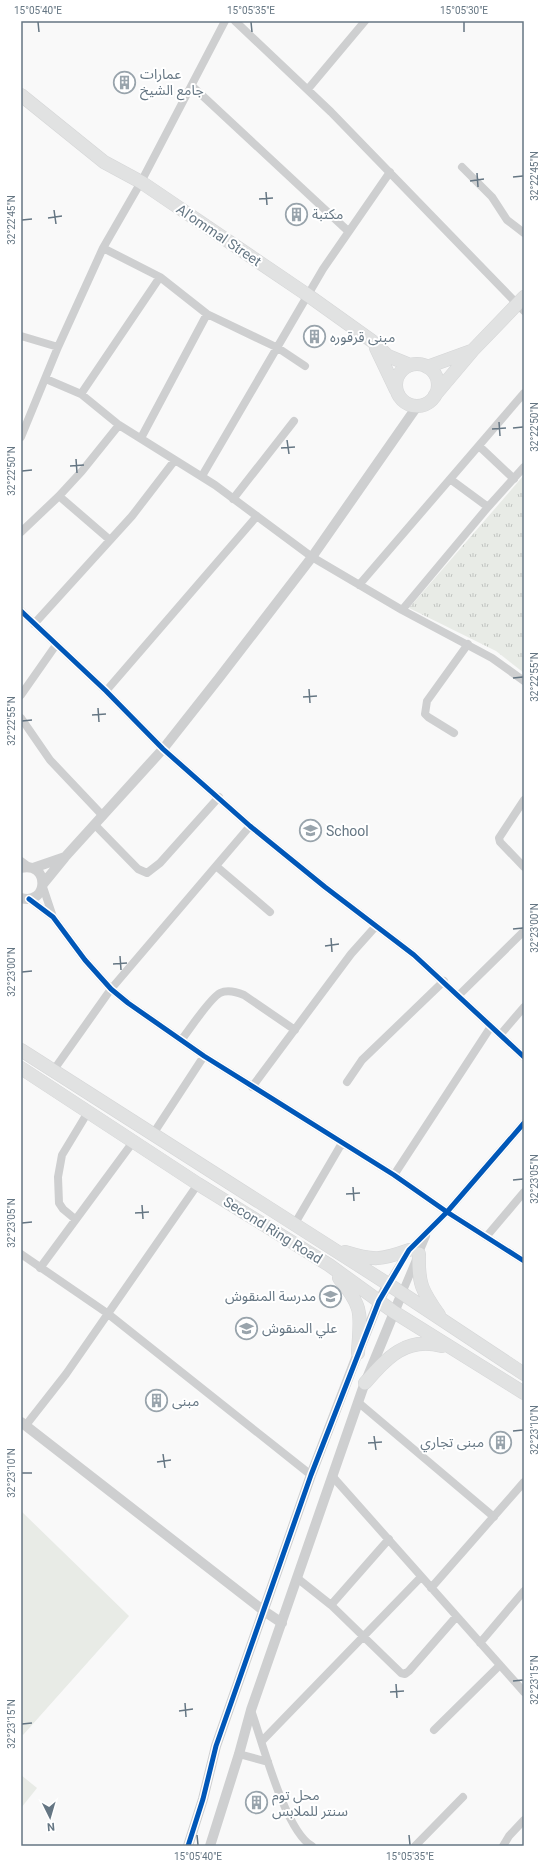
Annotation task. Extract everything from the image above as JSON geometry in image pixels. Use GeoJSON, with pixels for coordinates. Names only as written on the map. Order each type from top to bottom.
{"type":"FeatureCollection","features":[{"type":"Feature","properties":{"kind":"main road","name":"Al'ommal Street"},"geometry":{"type":"LineString","coordinates":[[21,95],[104,162],[141,182],[309,296],[372,341],[398,393]]}},
{"type":"Feature","properties":{"kind":"main road"},"geometry":{"type":"LineString","coordinates":[[435,395],[438,382],[436,376],[427,367],[416,364],[410,365],[399,373],[396,386],[398,393],[406,402],[418,406],[425,404],[435,395],[473,350],[522,304]]}},
{"type":"Feature","properties":{"kind":"main road"},"geometry":{"type":"LineString","coordinates":[[372,341],[388,356],[410,365]]}},
{"type":"Feature","properties":{"kind":"main road"},"geometry":{"type":"LineString","coordinates":[[427,367],[473,350]]}},
{"type":"Feature","properties":{"kind":"main road","name":"Second Ring Road"},"geometry":{"type":"LineString","coordinates":[[21,1050],[402,1293],[524,1374]]}},
{"type":"Feature","properties":{"kind":"main road","name":"Second Ring Road"},"geometry":{"type":"LineString","coordinates":[[21,1068],[198,1184],[330,1266],[394,1312],[524,1393]]}},
{"type":"Feature","properties":{"kind":"main road"},"geometry":{"type":"LineString","coordinates":[[328,1247],[368,1259],[414,1252],[420,1285],[427,1298],[444,1321]]}},
{"type":"Feature","properties":{"kind":"main road"},"geometry":{"type":"LineString","coordinates":[[330,1266],[356,1301],[360,1314],[358,1353]]}},
{"type":"Feature","properties":{"kind":"main road"},"geometry":{"type":"LineString","coordinates":[[365,1383],[387,1358],[399,1350],[414,1344],[430,1342],[453,1349]]}},
{"type":"Feature","properties":{"kind":"street"},"geometry":{"type":"LineString","coordinates":[[21,437],[58,347],[103,248],[141,182],[225,21]]}},
{"type":"Feature","properties":{"kind":"street"},"geometry":{"type":"LineString","coordinates":[[235,21],[308,89],[522,304]]}},
{"type":"Feature","properties":{"kind":"street"},"geometry":{"type":"LineString","coordinates":[[308,89],[365,21]]}},
{"type":"Feature","properties":{"kind":"street"},"geometry":{"type":"LineString","coordinates":[[192,86],[348,231]]}},
{"type":"Feature","properties":{"kind":"street"},"geometry":{"type":"LineString","coordinates":[[462,167],[492,197],[507,220],[524,232]]}},
{"type":"Feature","properties":{"kind":"street"},"geometry":{"type":"LineString","coordinates":[[202,476],[348,231],[390,172]]}},
{"type":"Feature","properties":{"kind":"street"},"geometry":{"type":"LineString","coordinates":[[103,248],[160,277],[207,314],[278,348],[305,366]]}},
{"type":"Feature","properties":{"kind":"street"},"geometry":{"type":"LineString","coordinates":[[81,394],[160,277]]}},
{"type":"Feature","properties":{"kind":"street"},"geometry":{"type":"LineString","coordinates":[[140,438],[207,314]]}},
{"type":"Feature","properties":{"kind":"street"},"geometry":{"type":"LineString","coordinates":[[21,336],[58,347]]}},
{"type":"Feature","properties":{"kind":"street"},"geometry":{"type":"LineString","coordinates":[[46,379],[81,394],[119,425],[202,476],[312,557],[402,610],[492,658],[524,681]]}},
{"type":"Feature","properties":{"kind":"street"},"geometry":{"type":"LineString","coordinates":[[359,584],[522,398]]}},
{"type":"Feature","properties":{"kind":"street"},"geometry":{"type":"LineString","coordinates":[[24,899],[35,897],[66,857],[163,749],[312,557],[418,406]]}},
{"type":"Feature","properties":{"kind":"street"},"geometry":{"type":"LineString","coordinates":[[233,499],[294,421]]}},
{"type":"Feature","properties":{"kind":"street"},"geometry":{"type":"LineString","coordinates":[[21,532],[59,496],[82,471],[119,425]]}},
{"type":"Feature","properties":{"kind":"street"},"geometry":{"type":"LineString","coordinates":[[479,446],[514,479]]}},
{"type":"Feature","properties":{"kind":"street"},"geometry":{"type":"LineString","coordinates":[[34,624],[132,516],[175,460]]}},
{"type":"Feature","properties":{"kind":"street"},"geometry":{"type":"LineString","coordinates":[[402,610],[488,507],[524,468]]}},
{"type":"Feature","properties":{"kind":"street"},"geometry":{"type":"LineString","coordinates":[[450,479],[488,507]]}},
{"type":"Feature","properties":{"kind":"street"},"geometry":{"type":"LineString","coordinates":[[59,496],[110,540]]}},
{"type":"Feature","properties":{"kind":"street"},"geometry":{"type":"LineString","coordinates":[[106,691],[257,516]]}},
{"type":"Feature","properties":{"kind":"street"},"geometry":{"type":"LineString","coordinates":[[21,612],[106,691],[163,749],[250,826],[325,887],[414,955],[444,981],[490,1028],[524,1057]]}},
{"type":"Feature","properties":{"kind":"street"},"geometry":{"type":"LineString","coordinates":[[454,733],[428,717],[424,710],[427,701],[468,644]]}},
{"type":"Feature","properties":{"kind":"street"},"geometry":{"type":"LineString","coordinates":[[21,695],[56,645]]}},
{"type":"Feature","properties":{"kind":"street"},"geometry":{"type":"LineString","coordinates":[[21,718],[50,760],[103,816]]}},
{"type":"Feature","properties":{"kind":"street"},"geometry":{"type":"LineString","coordinates":[[95,825],[138,869],[147,873],[160,863],[219,797]]}},
{"type":"Feature","properties":{"kind":"street"},"geometry":{"type":"LineString","coordinates":[[524,800],[499,838],[500,842],[524,867]]}},
{"type":"Feature","properties":{"kind":"street"},"geometry":{"type":"LineString","coordinates":[[53,1071],[111,989],[250,826]]}},
{"type":"Feature","properties":{"kind":"street"},"geometry":{"type":"LineString","coordinates":[[28,868],[66,857]]}},
{"type":"Feature","properties":{"kind":"street"},"geometry":{"type":"LineString","coordinates":[[21,861],[28,868],[39,872],[53,917],[85,960],[111,989],[149,1018],[182,1039],[204,1056],[394,1174],[447,1212],[524,1261]]}},
{"type":"Feature","properties":{"kind":"street"},"geometry":{"type":"LineString","coordinates":[[216,866],[270,912]]}},
{"type":"Feature","properties":{"kind":"street"},"geometry":{"type":"LineString","coordinates":[[24,899],[53,917]]}},
{"type":"Feature","properties":{"kind":"street"},"geometry":{"type":"LineString","coordinates":[[252,1087],[351,954],[376,926]]}},
{"type":"Feature","properties":{"kind":"street"},"geometry":{"type":"LineString","coordinates":[[458,995],[524,931]]}},
{"type":"Feature","properties":{"kind":"street"},"geometry":{"type":"LineString","coordinates":[[347,1082],[362,1060],[444,981]]}},
{"type":"Feature","properties":{"kind":"street"},"geometry":{"type":"LineString","coordinates":[[182,1039],[212,1000],[219,993],[228,991],[244,995],[295,1030]]}},
{"type":"Feature","properties":{"kind":"street"},"geometry":{"type":"LineString","coordinates":[[500,1035],[524,1007]]}},
{"type":"Feature","properties":{"kind":"street"},"geometry":{"type":"LineString","coordinates":[[394,1174],[490,1028]]}},
{"type":"Feature","properties":{"kind":"street"},"geometry":{"type":"LineString","coordinates":[[152,1134],[204,1056]]}},
{"type":"Feature","properties":{"kind":"street"},"geometry":{"type":"LineString","coordinates":[[75,1220],[63,1209],[60,1203],[58,1177],[62,1155],[88,1112]]}},
{"type":"Feature","properties":{"kind":"street"},"geometry":{"type":"LineString","coordinates":[[188,1846],[203,1799],[216,1746],[311,1475],[379,1301],[388,1284],[428,1234],[524,1122]]}},
{"type":"Feature","properties":{"kind":"street"},"geometry":{"type":"LineString","coordinates":[[40,1268],[133,1142]]}},
{"type":"Feature","properties":{"kind":"street"},"geometry":{"type":"LineString","coordinates":[[294,1225],[342,1143]]}},
{"type":"Feature","properties":{"kind":"street"},"geometry":{"type":"LineString","coordinates":[[198,1184],[66,1374],[24,1424],[86,1474],[264,1611],[282,1623]]}},
{"type":"Feature","properties":{"kind":"street"},"geometry":{"type":"LineString","coordinates":[[486,1237],[524,1192]]}},
{"type":"Feature","properties":{"kind":"street"},"geometry":{"type":"LineString","coordinates":[[210,1846],[239,1754],[251,1710],[365,1383],[402,1293],[414,1252]]}},
{"type":"Feature","properties":{"kind":"street"},"geometry":{"type":"LineString","coordinates":[[21,1254],[107,1314],[311,1475]]}},
{"type":"Feature","properties":{"kind":"street"},"geometry":{"type":"LineString","coordinates":[[359,1403],[494,1517]]}},
{"type":"Feature","properties":{"kind":"street"},"geometry":{"type":"LineString","coordinates":[[332,1477],[389,1539],[430,1588],[524,1692]]}},
{"type":"Feature","properties":{"kind":"street"},"geometry":{"type":"LineString","coordinates":[[430,1588],[524,1482]]}},
{"type":"Feature","properties":{"kind":"street"},"geometry":{"type":"LineString","coordinates":[[331,1606],[389,1539]]}},
{"type":"Feature","properties":{"kind":"street"},"geometry":{"type":"LineString","coordinates":[[262,1741],[363,1635],[421,1577]]}},
{"type":"Feature","properties":{"kind":"street"},"geometry":{"type":"LineString","coordinates":[[297,1578],[363,1635],[399,1672],[405,1674],[456,1617]]}},
{"type":"Feature","properties":{"kind":"street"},"geometry":{"type":"LineString","coordinates":[[480,1643],[524,1591]]}},
{"type":"Feature","properties":{"kind":"street"},"geometry":{"type":"LineString","coordinates":[[434,1730],[500,1665]]}},
{"type":"Feature","properties":{"kind":"street"},"geometry":{"type":"LineString","coordinates":[[251,1710],[268,1762],[284,1803],[298,1831],[308,1844],[312,1846]]}},
{"type":"Feature","properties":{"kind":"street"},"geometry":{"type":"LineString","coordinates":[[239,1754],[268,1762]]}},
{"type":"Feature","properties":{"kind":"street"},"geometry":{"type":"LineString","coordinates":[[415,1846],[463,1797]]}},
{"type":"Feature","properties":{"kind":"street"},"geometry":{"type":"LineString","coordinates":[[503,1846],[508,1836],[524,1820]]}},
{"type":"Feature","properties":{"kind":"green space"},"geometry":{"type":"Polygon","coordinates":[[[524,475],[524,673],[496,651],[409,608],[524,475]]]}},
{"type":"Feature","properties":{"kind":"green space"},"geometry":{"type":"Polygon","coordinates":[[[21,1511],[129,1616],[23,1735],[21,1733],[21,1511]]]}},
{"type":"Feature","properties":{"kind":"green space"},"geometry":{"type":"Polygon","coordinates":[[[21,1775],[37,1788],[21,1808],[21,1775]]]}},
{"type":"Feature","properties":{"kind":"cycle path"},"geometry":{"type":"LineString","coordinates":[[21,611],[106,691],[163,749],[250,826],[325,887],[414,955],[524,1057]]}},
{"type":"Feature","properties":{"kind":"cycle path"},"geometry":{"type":"LineString","coordinates":[[29,899],[53,917],[85,960],[111,989],[128,1003],[204,1056],[394,1175],[447,1212],[524,1261]]}},
{"type":"Feature","properties":{"kind":"cycle path"},"geometry":{"type":"LineString","coordinates":[[188,1846],[203,1799],[216,1746],[311,1475],[379,1301],[409,1250],[447,1212],[524,1123]]}},
{"type":"Feature","properties":{"kind":"place","name":"عمارات جامع الشيخ"},"geometry":{"type":"Point","coordinates":[124,82]}},
{"type":"Feature","properties":{"kind":"place","name":"مكتبة"},"geometry":{"type":"Point","coordinates":[296,214]}},
{"type":"Feature","properties":{"kind":"place","name":"مبنى قرقوره"},"geometry":{"type":"Point","coordinates":[314,337]}},
{"type":"Feature","properties":{"kind":"place","name":"School"},"geometry":{"type":"Point","coordinates":[310,831]}},
{"type":"Feature","properties":{"kind":"place","name":"مدرسة المنقوش"},"geometry":{"type":"Point","coordinates":[331,1296]}},
{"type":"Feature","properties":{"kind":"place","name":"علي المنقوش"},"geometry":{"type":"Point","coordinates":[247,1328]}},
{"type":"Feature","properties":{"kind":"place","name":"مبنى"},"geometry":{"type":"Point","coordinates":[156,1401]}},
{"type":"Feature","properties":{"kind":"place","name":"مبنى تجاري"},"geometry":{"type":"Point","coordinates":[500,1442]}},
{"type":"Feature","properties":{"kind":"place","name":"محل توم سنتر للملابس"},"geometry":{"type":"Point","coordinates":[257,1803]}}]}
